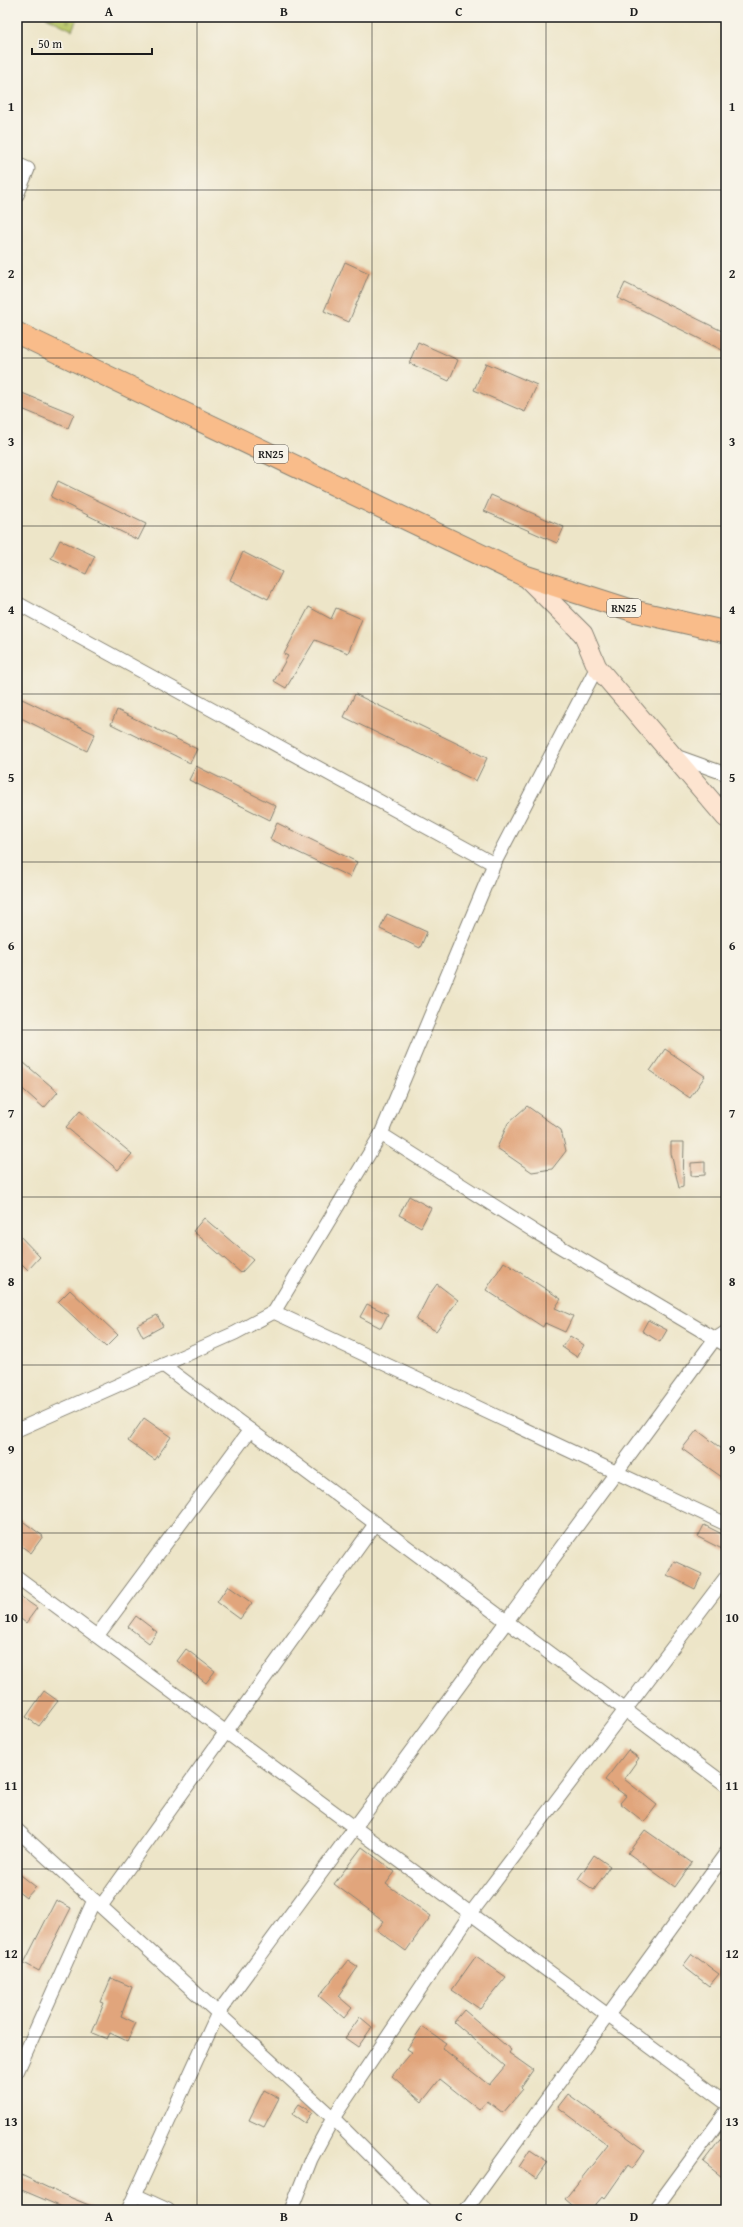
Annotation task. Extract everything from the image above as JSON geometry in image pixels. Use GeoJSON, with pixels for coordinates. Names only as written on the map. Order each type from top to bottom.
{"type":"FeatureCollection","features":[{"type":"Feature","properties":{"kind":"main road","name":"RN25"},"geometry":{"type":"LineString","coordinates":[[17,332],[525,576],[634,611],[726,632]]}},
{"type":"Feature","properties":{"kind":"main road"},"geometry":{"type":"LineString","coordinates":[[525,576],[583,634],[597,667],[673,754],[726,818]]}},
{"type":"Feature","properties":{"kind":"street"},"geometry":{"type":"LineString","coordinates":[[17,164],[28,169],[17,195]]}},
{"type":"Feature","properties":{"kind":"street"},"geometry":{"type":"LineString","coordinates":[[17,603],[494,864]]}},
{"type":"Feature","properties":{"kind":"street"},"geometry":{"type":"LineString","coordinates":[[17,1430],[235,1333],[274,1312],[382,1134],[494,864],[597,667]]}},
{"type":"Feature","properties":{"kind":"street"},"geometry":{"type":"LineString","coordinates":[[673,754],[726,774]]}},
{"type":"Feature","properties":{"kind":"street"},"geometry":{"type":"LineString","coordinates":[[382,1134],[537,1233],[714,1340],[726,1345]]}},
{"type":"Feature","properties":{"kind":"street"},"geometry":{"type":"LineString","coordinates":[[274,1312],[726,1524]]}},
{"type":"Feature","properties":{"kind":"street"},"geometry":{"type":"LineString","coordinates":[[128,2210],[218,2013],[714,1340],[726,1332]]}},
{"type":"Feature","properties":{"kind":"street"},"geometry":{"type":"LineString","coordinates":[[163,1365],[726,1785]]}},
{"type":"Feature","properties":{"kind":"street"},"geometry":{"type":"LineString","coordinates":[[97,1636],[250,1430]]}},
{"type":"Feature","properties":{"kind":"street"},"geometry":{"type":"LineString","coordinates":[[17,2072],[97,1903],[226,1732],[376,1524]]}},
{"type":"Feature","properties":{"kind":"street"},"geometry":{"type":"LineString","coordinates":[[17,1577],[726,2103]]}},
{"type":"Feature","properties":{"kind":"street"},"geometry":{"type":"LineString","coordinates":[[291,2210],[310,2159],[333,2118],[471,1913],[726,1577]]}},
{"type":"Feature","properties":{"kind":"street"},"geometry":{"type":"LineString","coordinates":[[17,1830],[333,2118],[425,2210]]}},
{"type":"Feature","properties":{"kind":"street"},"geometry":{"type":"LineString","coordinates":[[466,2210],[726,1854]]}},
{"type":"Feature","properties":{"kind":"street"},"geometry":{"type":"LineString","coordinates":[[654,2210],[726,2112]]}},
{"type":"Feature","properties":{"kind":"street"},"geometry":{"type":"LineString","coordinates":[[135,2195],[168,2210]]}},
{"type":"Feature","properties":{"kind":"green space"},"geometry":{"type":"Polygon","coordinates":[[[46,17],[78,17],[72,30],[46,17]]]}},
{"type":"Feature","properties":{"kind":"building"},"geometry":{"type":"Polygon","coordinates":[[[345,262],[369,273],[349,322],[324,311],[345,262]]]}},
{"type":"Feature","properties":{"kind":"building"},"geometry":{"type":"Polygon","coordinates":[[[625,283],[726,333],[726,352],[618,298],[625,283]]]}},
{"type":"Feature","properties":{"kind":"building"},"geometry":{"type":"Polygon","coordinates":[[[418,342],[458,360],[449,381],[409,363],[418,342]]]}},
{"type":"Feature","properties":{"kind":"building"},"geometry":{"type":"Polygon","coordinates":[[[486,363],[537,385],[525,412],[474,390],[486,363]]]}},
{"type":"Feature","properties":{"kind":"building"},"geometry":{"type":"Polygon","coordinates":[[[22,393],[74,414],[68,428],[17,407],[22,393]]]}},
{"type":"Feature","properties":{"kind":"building"},"geometry":{"type":"Polygon","coordinates":[[[58,481],[146,524],[138,540],[51,497],[58,481]]]}},
{"type":"Feature","properties":{"kind":"building"},"geometry":{"type":"Polygon","coordinates":[[[491,495],[564,527],[557,543],[484,511],[491,495]]]}},
{"type":"Feature","properties":{"kind":"building"},"geometry":{"type":"Polygon","coordinates":[[[60,540],[95,556],[86,574],[51,558],[60,540]]]}},
{"type":"Feature","properties":{"kind":"building"},"geometry":{"type":"Polygon","coordinates":[[[243,552],[282,572],[268,599],[230,580],[243,552]]]}},
{"type":"Feature","properties":{"kind":"building"},"geometry":{"type":"Polygon","coordinates":[[[309,607],[331,619],[336,608],[362,619],[348,653],[315,640],[286,688],[274,681],[288,656],[284,654],[309,607]]]}},
{"type":"Feature","properties":{"kind":"building"},"geometry":{"type":"Polygon","coordinates":[[[355,694],[487,758],[476,781],[344,717],[355,694]]]}},
{"type":"Feature","properties":{"kind":"building"},"geometry":{"type":"Polygon","coordinates":[[[22,699],[95,734],[87,751],[17,716],[17,708],[22,699]]]}},
{"type":"Feature","properties":{"kind":"building"},"geometry":{"type":"Polygon","coordinates":[[[117,710],[197,749],[190,763],[111,724],[117,710]]]}},
{"type":"Feature","properties":{"kind":"building"},"geometry":{"type":"Polygon","coordinates":[[[196,766],[276,806],[270,820],[189,780],[196,766]]]}},
{"type":"Feature","properties":{"kind":"building"},"geometry":{"type":"Polygon","coordinates":[[[277,823],[357,862],[350,877],[270,839],[277,823]]]}},
{"type":"Feature","properties":{"kind":"building"},"geometry":{"type":"Polygon","coordinates":[[[387,914],[427,932],[420,948],[380,929],[387,914]]]}},
{"type":"Feature","properties":{"kind":"building"},"geometry":{"type":"Polygon","coordinates":[[[665,1049],[705,1076],[690,1098],[650,1071],[665,1049]]]}},
{"type":"Feature","properties":{"kind":"building"},"geometry":{"type":"Polygon","coordinates":[[[17,1057],[58,1092],[44,1108],[17,1084],[17,1057]]]}},
{"type":"Feature","properties":{"kind":"building"},"geometry":{"type":"Polygon","coordinates":[[[527,1106],[561,1130],[566,1151],[552,1169],[532,1172],[497,1148],[508,1123],[527,1106]]]}},
{"type":"Feature","properties":{"kind":"building"},"geometry":{"type":"Polygon","coordinates":[[[80,1111],[132,1154],[118,1170],[66,1127],[80,1111]]]}},
{"type":"Feature","properties":{"kind":"building"},"geometry":{"type":"Polygon","coordinates":[[[671,1142],[684,1142],[683,1187],[679,1188],[671,1153],[671,1142]]]}},
{"type":"Feature","properties":{"kind":"building"},"geometry":{"type":"Polygon","coordinates":[[[705,1162],[705,1175],[691,1176],[691,1163],[705,1162]]]}},
{"type":"Feature","properties":{"kind":"building"},"geometry":{"type":"Polygon","coordinates":[[[409,1196],[431,1208],[421,1227],[399,1215],[409,1196]]]}},
{"type":"Feature","properties":{"kind":"building"},"geometry":{"type":"Polygon","coordinates":[[[204,1218],[253,1260],[241,1273],[193,1231],[204,1218]]]}},
{"type":"Feature","properties":{"kind":"building"},"geometry":{"type":"Polygon","coordinates":[[[17,1233],[40,1257],[28,1270],[17,1259],[17,1233]]]}},
{"type":"Feature","properties":{"kind":"building"},"geometry":{"type":"Polygon","coordinates":[[[504,1262],[561,1299],[555,1308],[573,1316],[565,1332],[545,1323],[543,1327],[486,1290],[504,1262]]]}},
{"type":"Feature","properties":{"kind":"building"},"geometry":{"type":"Polygon","coordinates":[[[437,1284],[458,1300],[436,1331],[416,1320],[429,1295],[437,1284]]]}},
{"type":"Feature","properties":{"kind":"building"},"geometry":{"type":"Polygon","coordinates":[[[70,1290],[118,1335],[106,1347],[58,1302],[70,1290]]]}},
{"type":"Feature","properties":{"kind":"building"},"geometry":{"type":"Polygon","coordinates":[[[367,1304],[388,1314],[381,1328],[360,1317],[367,1304]]]}},
{"type":"Feature","properties":{"kind":"building"},"geometry":{"type":"Polygon","coordinates":[[[157,1315],[163,1326],[143,1337],[137,1325],[157,1315]]]}},
{"type":"Feature","properties":{"kind":"building"},"geometry":{"type":"Polygon","coordinates":[[[648,1320],[667,1330],[660,1342],[642,1331],[648,1320]]]}},
{"type":"Feature","properties":{"kind":"building"},"geometry":{"type":"Polygon","coordinates":[[[570,1336],[584,1345],[577,1357],[562,1347],[570,1336]]]}},
{"type":"Feature","properties":{"kind":"building"},"geometry":{"type":"Polygon","coordinates":[[[144,1418],[171,1437],[155,1460],[128,1441],[144,1418]]]}},
{"type":"Feature","properties":{"kind":"building"},"geometry":{"type":"Polygon","coordinates":[[[697,1430],[726,1452],[726,1480],[682,1449],[697,1430]]]}},
{"type":"Feature","properties":{"kind":"building"},"geometry":{"type":"Polygon","coordinates":[[[17,1517],[43,1536],[31,1553],[17,1543],[17,1517]]]}},
{"type":"Feature","properties":{"kind":"building"},"geometry":{"type":"Polygon","coordinates":[[[704,1525],[726,1536],[726,1551],[698,1537],[704,1525]]]}},
{"type":"Feature","properties":{"kind":"building"},"geometry":{"type":"Polygon","coordinates":[[[674,1561],[702,1574],[695,1589],[667,1575],[674,1561]]]}},
{"type":"Feature","properties":{"kind":"building"},"geometry":{"type":"Polygon","coordinates":[[[228,1586],[252,1603],[240,1619],[217,1602],[228,1586]]]}},
{"type":"Feature","properties":{"kind":"building"},"geometry":{"type":"Polygon","coordinates":[[[17,1594],[37,1608],[26,1623],[17,1616],[17,1594]]]}},
{"type":"Feature","properties":{"kind":"building"},"geometry":{"type":"Polygon","coordinates":[[[136,1616],[157,1632],[149,1643],[128,1627],[136,1616]]]}},
{"type":"Feature","properties":{"kind":"building"},"geometry":{"type":"Polygon","coordinates":[[[186,1649],[215,1671],[206,1683],[177,1661],[186,1649]]]}},
{"type":"Feature","properties":{"kind":"building"},"geometry":{"type":"Polygon","coordinates":[[[44,1691],[58,1701],[39,1726],[26,1717],[44,1691]]]}},
{"type":"Feature","properties":{"kind":"building"},"geometry":{"type":"Polygon","coordinates":[[[628,1750],[639,1758],[624,1779],[657,1805],[644,1822],[620,1803],[626,1796],[605,1780],[628,1750]]]}},
{"type":"Feature","properties":{"kind":"building"},"geometry":{"type":"Polygon","coordinates":[[[645,1830],[692,1863],[675,1887],[628,1853],[645,1830]]]}},
{"type":"Feature","properties":{"kind":"building"},"geometry":{"type":"Polygon","coordinates":[[[362,1847],[395,1872],[386,1884],[431,1916],[406,1951],[377,1930],[384,1921],[334,1884],[362,1847]]]}},
{"type":"Feature","properties":{"kind":"building"},"geometry":{"type":"Polygon","coordinates":[[[594,1855],[610,1866],[594,1890],[578,1879],[594,1855]]]}},
{"type":"Feature","properties":{"kind":"building"},"geometry":{"type":"Polygon","coordinates":[[[17,1872],[36,1887],[26,1898],[17,1891],[17,1872]]]}},
{"type":"Feature","properties":{"kind":"building"},"geometry":{"type":"Polygon","coordinates":[[[56,1900],[71,1908],[39,1971],[24,1963],[56,1900]]]}},
{"type":"Feature","properties":{"kind":"building"},"geometry":{"type":"Polygon","coordinates":[[[692,1954],[719,1974],[709,1986],[683,1966],[692,1954]]]}},
{"type":"Feature","properties":{"kind":"building"},"geometry":{"type":"Polygon","coordinates":[[[476,1956],[506,1977],[480,2009],[452,1990],[476,1956]]]}},
{"type":"Feature","properties":{"kind":"building"},"geometry":{"type":"Polygon","coordinates":[[[348,1960],[358,1967],[338,1996],[352,2008],[344,2018],[319,1996],[348,1960]]]}},
{"type":"Feature","properties":{"kind":"building"},"geometry":{"type":"Polygon","coordinates":[[[111,1978],[132,1987],[121,2016],[136,2023],[127,2041],[110,2033],[107,2039],[92,2033],[104,2003],[101,2002],[111,1978]]]}},
{"type":"Feature","properties":{"kind":"building"},"geometry":{"type":"Polygon","coordinates":[[[464,2010],[511,2050],[509,2053],[533,2070],[521,2087],[523,2089],[503,2113],[487,2101],[479,2110],[440,2079],[422,2102],[392,2076],[412,2052],[407,2049],[422,2027],[446,2043],[442,2048],[489,2085],[505,2066],[454,2022],[464,2010]]]}},
{"type":"Feature","properties":{"kind":"building"},"geometry":{"type":"Polygon","coordinates":[[[360,2017],[372,2027],[358,2047],[345,2038],[360,2017]]]}},
{"type":"Feature","properties":{"kind":"building"},"geometry":{"type":"Polygon","coordinates":[[[264,2090],[279,2098],[264,2127],[249,2120],[264,2090]]]}},
{"type":"Feature","properties":{"kind":"building"},"geometry":{"type":"Polygon","coordinates":[[[568,2094],[645,2150],[632,2168],[628,2165],[605,2198],[603,2196],[591,2210],[578,2210],[565,2199],[608,2145],[558,2107],[568,2094]]]}},
{"type":"Feature","properties":{"kind":"building"},"geometry":{"type":"Polygon","coordinates":[[[299,2104],[312,2112],[305,2123],[292,2114],[299,2104]]]}},
{"type":"Feature","properties":{"kind":"building"},"geometry":{"type":"Polygon","coordinates":[[[726,2132],[726,2180],[703,2162],[726,2132]]]}},
{"type":"Feature","properties":{"kind":"building"},"geometry":{"type":"Polygon","coordinates":[[[530,2150],[548,2162],[536,2179],[519,2167],[530,2150]]]}},
{"type":"Feature","properties":{"kind":"building"},"geometry":{"type":"Polygon","coordinates":[[[17,2173],[57,2192],[101,2210],[69,2210],[17,2188],[17,2173]]]}}]}
